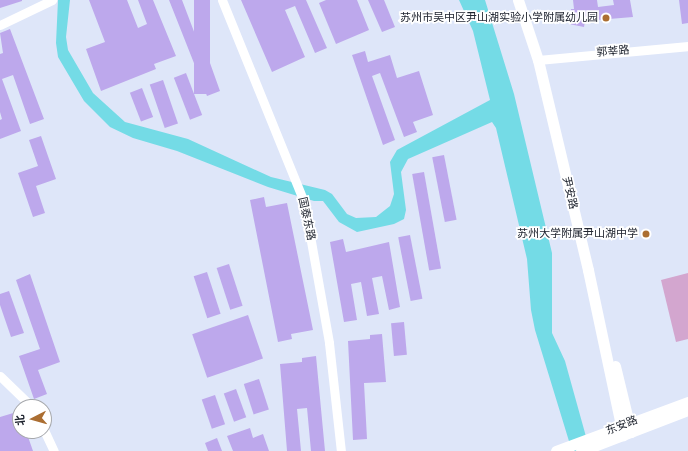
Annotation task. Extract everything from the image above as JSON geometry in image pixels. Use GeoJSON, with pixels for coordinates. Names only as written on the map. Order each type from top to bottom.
{"type":"FeatureCollection","features":[{"type":"Feature","properties":{"kind":"main road","name":"尹安路"},"geometry":{"type":"LineString","coordinates":[[518,0],[541,59]]}},
{"type":"Feature","properties":{"kind":"main road","name":"尹安路"},"geometry":{"type":"LineString","coordinates":[[525,0],[541,59],[625,429]]}},
{"type":"Feature","properties":{"kind":"main road","name":"东安路"},"geometry":{"type":"LineString","coordinates":[[556,451],[598,440],[688,402]]}},
{"type":"Feature","properties":{"kind":"main road","name":"东安路"},"geometry":{"type":"LineString","coordinates":[[625,429],[688,410]]}},
{"type":"Feature","properties":{"kind":"main road","name":"东安路"},"geometry":{"type":"LineString","coordinates":[[581,451],[598,440]]}},
{"type":"Feature","properties":{"kind":"street"},"geometry":{"type":"LineString","coordinates":[[0,25],[52,0]]}},
{"type":"Feature","properties":{"kind":"street","name":"国泰东路"},"geometry":{"type":"LineString","coordinates":[[222,0],[304,202],[329,343],[341,451]]}},
{"type":"Feature","properties":{"kind":"street","name":"郭莘路"},"geometry":{"type":"LineString","coordinates":[[541,59],[688,46]]}},
{"type":"Feature","properties":{"kind":"street"},"geometry":{"type":"LineString","coordinates":[[0,376],[24,399]]}},
{"type":"Feature","properties":{"kind":"street"},"geometry":{"type":"LineString","coordinates":[[48,439],[54,451]]}},
{"type":"Feature","properties":{"kind":"shaded area"},"geometry":{"type":"Polygon","coordinates":[[[688,273],[688,339],[676,342],[661,280],[688,273]]]}},
{"type":"Feature","properties":{"kind":"water"},"geometry":{"type":"Polygon","coordinates":[[[58,0],[70,0],[66,37],[68,50],[93,93],[125,122],[188,139],[271,177],[325,190],[332,194],[347,214],[356,218],[376,217],[390,206],[394,194],[390,162],[397,150],[490,100],[473,31],[459,0],[485,0],[514,94],[552,253],[552,333],[565,361],[590,451],[572,451],[535,330],[531,310],[527,259],[496,128],[492,122],[408,159],[401,172],[406,210],[404,219],[394,224],[357,232],[339,222],[323,201],[314,201],[268,187],[177,151],[133,138],[110,127],[84,101],[58,57],[56,43],[58,0]]]}},
{"type":"Feature","properties":{"kind":"building"},"geometry":{"type":"Polygon","coordinates":[[[0,0],[22,0],[22,1],[0,8],[0,0]]]}},
{"type":"Feature","properties":{"kind":"building"},"geometry":{"type":"Polygon","coordinates":[[[89,0],[127,0],[138,28],[147,24],[138,0],[153,0],[176,56],[154,64],[156,69],[101,91],[86,49],[105,42],[89,0]]]}},
{"type":"Feature","properties":{"kind":"building"},"geometry":{"type":"Polygon","coordinates":[[[169,0],[182,0],[201,50],[205,49],[220,91],[207,96],[169,0]]]}},
{"type":"Feature","properties":{"kind":"building"},"geometry":{"type":"Polygon","coordinates":[[[194,0],[210,0],[210,94],[194,94],[194,0]]]}},
{"type":"Feature","properties":{"kind":"building"},"geometry":{"type":"Polygon","coordinates":[[[241,0],[306,0],[327,48],[315,53],[295,6],[285,10],[305,57],[272,72],[241,0]]]}},
{"type":"Feature","properties":{"kind":"building"},"geometry":{"type":"Polygon","coordinates":[[[326,0],[357,0],[369,30],[336,44],[319,3],[326,0]]]}},
{"type":"Feature","properties":{"kind":"building"},"geometry":{"type":"Polygon","coordinates":[[[368,0],[384,0],[395,27],[382,32],[368,0]]]}},
{"type":"Feature","properties":{"kind":"building"},"geometry":{"type":"Polygon","coordinates":[[[573,0],[597,0],[598,7],[614,5],[613,0],[630,0],[633,17],[585,21],[584,27],[569,24],[571,9],[574,9],[573,0]]]}},
{"type":"Feature","properties":{"kind":"building"},"geometry":{"type":"Polygon","coordinates":[[[679,0],[688,0],[688,23],[682,24],[679,0]]]}},
{"type":"Feature","properties":{"kind":"building"},"geometry":{"type":"Polygon","coordinates":[[[10,29],[44,119],[30,124],[13,75],[2,79],[21,131],[0,139],[0,120],[2,119],[0,112],[0,54],[3,53],[0,33],[10,29]]]}},
{"type":"Feature","properties":{"kind":"building"},"geometry":{"type":"Polygon","coordinates":[[[365,51],[368,62],[390,55],[397,78],[419,71],[433,115],[413,122],[417,132],[404,137],[380,73],[372,76],[395,140],[383,145],[352,55],[365,51]]]}},
{"type":"Feature","properties":{"kind":"building"},"geometry":{"type":"Polygon","coordinates":[[[186,73],[202,115],[190,120],[174,78],[186,73]]]}},
{"type":"Feature","properties":{"kind":"building"},"geometry":{"type":"Polygon","coordinates":[[[163,80],[178,123],[165,128],[150,85],[163,80]]]}},
{"type":"Feature","properties":{"kind":"building"},"geometry":{"type":"Polygon","coordinates":[[[142,88],[153,117],[141,122],[130,93],[142,88]]]}},
{"type":"Feature","properties":{"kind":"building"},"geometry":{"type":"Polygon","coordinates":[[[41,136],[56,179],[36,186],[45,213],[33,217],[18,173],[38,166],[29,140],[41,136]]]}},
{"type":"Feature","properties":{"kind":"building"},"geometry":{"type":"Polygon","coordinates":[[[444,155],[457,220],[445,222],[432,157],[444,155]]]}},
{"type":"Feature","properties":{"kind":"building"},"geometry":{"type":"Polygon","coordinates":[[[424,172],[441,269],[429,271],[412,174],[424,172]]]}},
{"type":"Feature","properties":{"kind":"building"},"geometry":{"type":"Polygon","coordinates":[[[264,197],[266,207],[287,203],[313,330],[291,334],[292,339],[278,342],[250,200],[264,197]]]}},
{"type":"Feature","properties":{"kind":"building"},"geometry":{"type":"Polygon","coordinates":[[[410,235],[422,299],[411,301],[398,237],[410,235]]]}},
{"type":"Feature","properties":{"kind":"building"},"geometry":{"type":"Polygon","coordinates":[[[343,239],[346,252],[389,242],[400,307],[389,310],[382,276],[372,278],[379,314],[367,316],[361,282],[351,284],[357,320],[344,322],[330,242],[343,239]]]}},
{"type":"Feature","properties":{"kind":"building"},"geometry":{"type":"Polygon","coordinates":[[[229,264],[243,306],[230,310],[217,268],[229,264]]]}},
{"type":"Feature","properties":{"kind":"building"},"geometry":{"type":"Polygon","coordinates":[[[207,272],[221,314],[207,318],[194,276],[207,272]]]}},
{"type":"Feature","properties":{"kind":"building"},"geometry":{"type":"Polygon","coordinates":[[[30,274],[60,362],[38,370],[47,394],[34,399],[19,356],[40,349],[16,280],[30,274]]]}},
{"type":"Feature","properties":{"kind":"building"},"geometry":{"type":"Polygon","coordinates":[[[9,291],[24,333],[11,337],[0,305],[0,294],[9,291]]]}},
{"type":"Feature","properties":{"kind":"building"},"geometry":{"type":"Polygon","coordinates":[[[248,315],[263,358],[207,378],[192,334],[248,315]]]}},
{"type":"Feature","properties":{"kind":"building"},"geometry":{"type":"Polygon","coordinates":[[[404,322],[407,355],[394,356],[391,323],[404,322]]]}},
{"type":"Feature","properties":{"kind":"building"},"geometry":{"type":"Polygon","coordinates":[[[382,334],[386,382],[364,383],[367,439],[353,440],[348,341],[370,339],[370,335],[382,334]]]}},
{"type":"Feature","properties":{"kind":"building"},"geometry":{"type":"Polygon","coordinates":[[[316,356],[325,451],[311,451],[307,408],[297,409],[301,451],[287,451],[280,364],[302,362],[302,358],[316,356]]]}},
{"type":"Feature","properties":{"kind":"building"},"geometry":{"type":"Polygon","coordinates":[[[259,379],[269,409],[254,414],[244,384],[259,379]]]}},
{"type":"Feature","properties":{"kind":"building"},"geometry":{"type":"Polygon","coordinates":[[[236,389],[246,417],[234,422],[224,393],[236,389]]]}},
{"type":"Feature","properties":{"kind":"building"},"geometry":{"type":"Polygon","coordinates":[[[215,395],[225,424],[212,429],[202,400],[215,395]]]}},
{"type":"Feature","properties":{"kind":"building"},"geometry":{"type":"Polygon","coordinates":[[[12,413],[12,439],[29,439],[33,451],[0,451],[0,417],[12,413]]]}},
{"type":"Feature","properties":{"kind":"building"},"geometry":{"type":"Polygon","coordinates":[[[250,428],[253,438],[263,434],[269,451],[233,451],[227,436],[250,428]]]}},
{"type":"Feature","properties":{"kind":"building"},"geometry":{"type":"Polygon","coordinates":[[[217,438],[222,451],[208,451],[205,443],[217,438]]]}},
{"type":"Feature","properties":{"kind":"place","name":"苏州市吴中区尹山湖实验小学附属幼儿园"},"geometry":{"type":"Point","coordinates":[606,18]}},
{"type":"Feature","properties":{"kind":"place","name":"苏州大学附属尹山湖中学"},"geometry":{"type":"Point","coordinates":[646,234]}}]}
